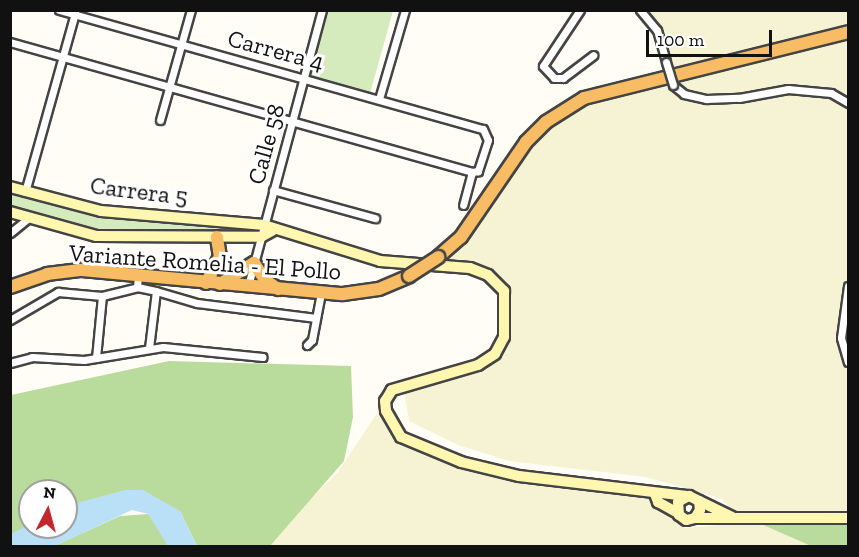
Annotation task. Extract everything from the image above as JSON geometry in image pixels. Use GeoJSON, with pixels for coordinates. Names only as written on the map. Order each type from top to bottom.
{"type":"FeatureCollection","features":[{"type":"Feature","properties":{"kind":"highway","name":"Variante Romelia - El Pollo"},"geometry":{"type":"LineString","coordinates":[[10,287],[64,270],[138,282],[206,283],[281,291],[361,293],[409,276],[438,257],[460,237],[526,142],[546,122],[584,99],[849,32]]}},
{"type":"Feature","properties":{"kind":"highway"},"geometry":{"type":"LineString","coordinates":[[206,283],[220,257],[217,237]]}},
{"type":"Feature","properties":{"kind":"highway"},"geometry":{"type":"LineString","coordinates":[[219,284],[254,263],[265,280],[281,291]]}},
{"type":"Feature","properties":{"kind":"main road","name":"Carrera 5"},"geometry":{"type":"LineString","coordinates":[[10,188],[101,211],[266,231]]}},
{"type":"Feature","properties":{"kind":"main road","name":"Carrera 5"},"geometry":{"type":"LineString","coordinates":[[10,212],[96,236],[217,237],[266,231]]}},
{"type":"Feature","properties":{"kind":"main road"},"geometry":{"type":"LineString","coordinates":[[266,231],[380,261],[470,268],[488,275],[504,291],[504,337],[495,354],[478,365],[392,390],[386,401],[386,411],[401,437],[463,463],[519,476],[687,496],[732,517]]}},
{"type":"Feature","properties":{"kind":"main road"},"geometry":{"type":"LineString","coordinates":[[655,494],[658,502],[686,520],[732,517],[849,518]]}},
{"type":"Feature","properties":{"kind":"main road"},"geometry":{"type":"LineString","coordinates":[[678,513],[678,502],[687,496]]}},
{"type":"Feature","properties":{"kind":"main road"},"geometry":{"type":"LineString","coordinates":[[695,518],[700,510],[699,501]]}},
{"type":"Feature","properties":{"kind":"street","name":"Carrera 4"},"geometry":{"type":"LineString","coordinates":[[59,10],[483,129],[488,140],[478,171],[472,172]]}},
{"type":"Feature","properties":{"kind":"street"},"geometry":{"type":"LineString","coordinates":[[160,120],[191,10]]}},
{"type":"Feature","properties":{"kind":"street","name":"Calle 58"},"geometry":{"type":"LineString","coordinates":[[248,287],[266,231],[273,190],[322,10]]}},
{"type":"Feature","properties":{"kind":"street"},"geometry":{"type":"LineString","coordinates":[[378,99],[405,10]]}},
{"type":"Feature","properties":{"kind":"street"},"geometry":{"type":"LineString","coordinates":[[580,10],[543,66],[554,78],[563,78],[593,55]]}},
{"type":"Feature","properties":{"kind":"street"},"geometry":{"type":"LineString","coordinates":[[640,10],[657,30],[673,85],[684,94],[706,99],[739,98],[788,89],[831,93],[849,103]]}},
{"type":"Feature","properties":{"kind":"street"},"geometry":{"type":"LineString","coordinates":[[25,192],[75,13]]}},
{"type":"Feature","properties":{"kind":"street"},"geometry":{"type":"LineString","coordinates":[[10,42],[472,172],[463,205]]}},
{"type":"Feature","properties":{"kind":"street"},"geometry":{"type":"LineString","coordinates":[[273,190],[375,218]]}},
{"type":"Feature","properties":{"kind":"street"},"geometry":{"type":"LineString","coordinates":[[10,233],[30,217]]}},
{"type":"Feature","properties":{"kind":"street"},"geometry":{"type":"LineString","coordinates":[[10,320],[58,292],[102,296],[138,282],[156,291],[197,303],[316,318]]}},
{"type":"Feature","properties":{"kind":"street"},"geometry":{"type":"LineString","coordinates":[[849,286],[842,338],[849,363]]}},
{"type":"Feature","properties":{"kind":"street"},"geometry":{"type":"LineString","coordinates":[[149,348],[156,291]]}},
{"type":"Feature","properties":{"kind":"street"},"geometry":{"type":"LineString","coordinates":[[307,345],[312,340],[321,293]]}},
{"type":"Feature","properties":{"kind":"street"},"geometry":{"type":"LineString","coordinates":[[96,358],[102,296]]}},
{"type":"Feature","properties":{"kind":"street"},"geometry":{"type":"LineString","coordinates":[[10,363],[32,357],[61,361],[96,358],[149,348],[262,357]]}},
{"type":"Feature","properties":{"kind":"shaded area"},"geometry":{"type":"Polygon","coordinates":[[[639,11],[848,11],[848,95],[820,92],[848,103],[848,511],[734,514],[722,499],[646,477],[509,461],[458,445],[409,421],[403,385],[478,365],[504,337],[504,301],[486,274],[430,266],[546,122],[590,96],[669,74],[657,30],[639,11]]]}},
{"type":"Feature","properties":{"kind":"shaded area"},"geometry":{"type":"Polygon","coordinates":[[[385,401],[401,437],[461,462],[646,492],[685,528],[756,522],[811,546],[270,546],[288,521],[338,472],[385,401]]]}},
{"type":"Feature","properties":{"kind":"green space"},"geometry":{"type":"Polygon","coordinates":[[[322,11],[393,11],[369,97],[304,78],[322,11]]]}},
{"type":"Feature","properties":{"kind":"green space"},"geometry":{"type":"Polygon","coordinates":[[[10,188],[101,211],[264,225],[261,237],[96,236],[11,212],[10,188]]]}},
{"type":"Feature","properties":{"kind":"green space"},"geometry":{"type":"Polygon","coordinates":[[[169,361],[351,366],[353,417],[344,461],[270,546],[197,546],[180,511],[78,507],[78,479],[18,479],[18,532],[11,536],[11,395],[169,361]]]}},
{"type":"Feature","properties":{"kind":"green space"},"geometry":{"type":"Polygon","coordinates":[[[148,514],[180,546],[54,546],[69,539],[78,539],[78,535],[120,516],[148,514]]]}},
{"type":"Feature","properties":{"kind":"green space"},"geometry":{"type":"Polygon","coordinates":[[[848,519],[848,546],[811,546],[756,522],[848,519]]]}},
{"type":"Feature","properties":{"kind":"water"},"geometry":{"type":"Polygon","coordinates":[[[125,490],[143,490],[180,511],[197,546],[168,546],[148,514],[132,510],[78,535],[78,503],[125,490]]]}},
{"type":"Feature","properties":{"kind":"water"},"geometry":{"type":"Polygon","coordinates":[[[18,530],[18,539],[70,539],[55,546],[11,546],[11,534],[18,530]]]}}]}
